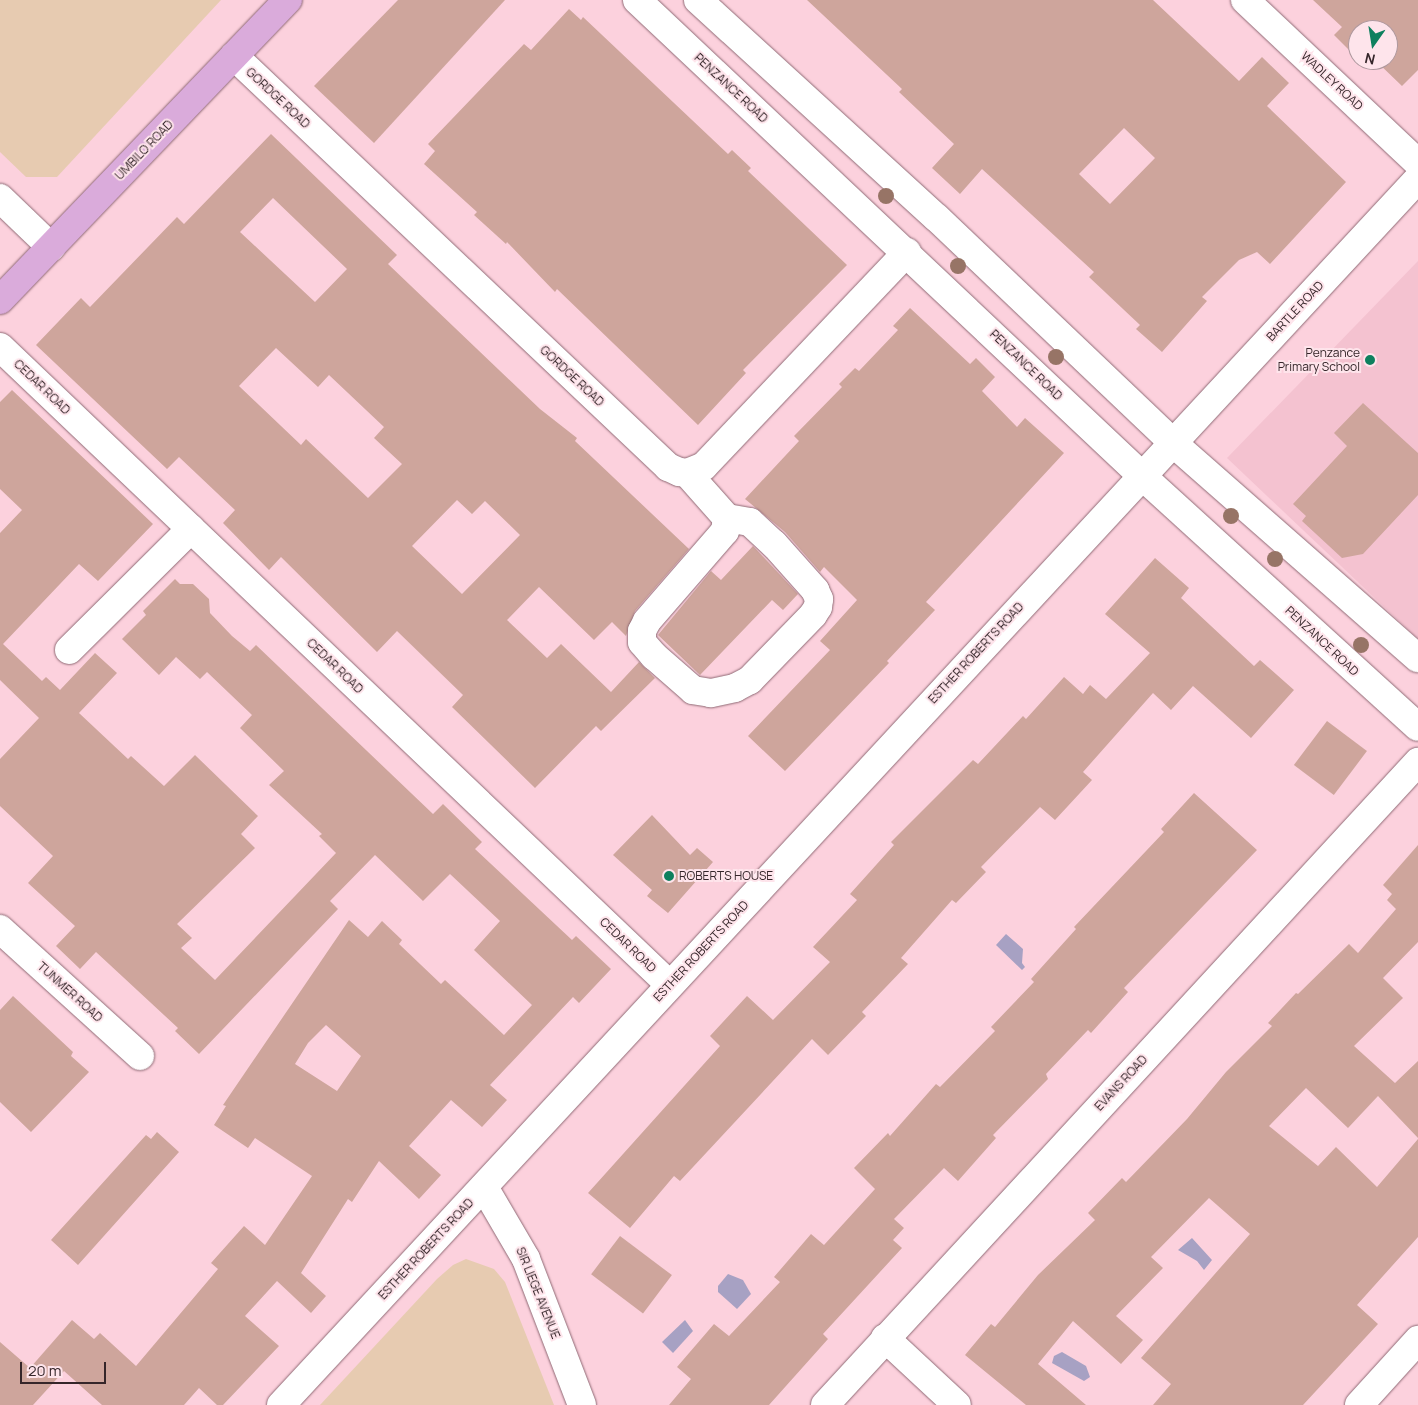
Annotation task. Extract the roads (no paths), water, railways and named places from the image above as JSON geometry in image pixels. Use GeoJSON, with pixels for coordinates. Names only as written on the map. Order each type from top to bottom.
{"type":"FeatureCollection","features":[{"type":"Feature","properties":{"kind":"main road","name":"UMBILO ROAD"},"geometry":{"type":"LineString","coordinates":[[0,300],[288,0]]}},
{"type":"Feature","properties":{"kind":"street","name":"PENZANCE ROAD"},"geometry":{"type":"LineString","coordinates":[[637,0],[1141,474],[1417,725]]}},
{"type":"Feature","properties":{"kind":"street"},"geometry":{"type":"LineString","coordinates":[[698,0],[844,137],[937,218],[1173,443],[1418,658]]}},
{"type":"Feature","properties":{"kind":"street","name":"WADLEY ROAD"},"geometry":{"type":"LineString","coordinates":[[1245,0],[1418,163]]}},
{"type":"Feature","properties":{"kind":"street","name":"GORDGE ROAD"},"geometry":{"type":"LineString","coordinates":[[234,56],[668,467],[687,473]]}},
{"type":"Feature","properties":{"kind":"street"},"geometry":{"type":"LineString","coordinates":[[813,164],[844,137]]}},
{"type":"Feature","properties":{"kind":"street","name":"BARTLE ROAD"},"geometry":{"type":"LineString","coordinates":[[1141,474],[1173,443],[1418,179]]}},
{"type":"Feature","properties":{"kind":"street"},"geometry":{"type":"LineString","coordinates":[[0,198],[51,247]]}},
{"type":"Feature","properties":{"kind":"street"},"geometry":{"type":"LineString","coordinates":[[727,518],[725,531],[646,621],[642,631],[642,642],[654,656],[693,690],[711,693],[736,688],[750,680],[818,608],[815,590],[774,544],[750,522],[727,518],[687,473],[704,466],[906,252]]}},
{"type":"Feature","properties":{"kind":"street","name":"CEDAR ROAD"},"geometry":{"type":"LineString","coordinates":[[0,347],[670,985]]}},
{"type":"Feature","properties":{"kind":"street","name":"ESTHER ROBERTS ROAD"},"geometry":{"type":"LineString","coordinates":[[281,1405],[1141,474]]}},
{"type":"Feature","properties":{"kind":"street"},"geometry":{"type":"LineString","coordinates":[[69,650],[191,529]]}},
{"type":"Feature","properties":{"kind":"street","name":"EVANS ROAD"},"geometry":{"type":"LineString","coordinates":[[825,1405],[1418,762]]}},
{"type":"Feature","properties":{"kind":"street","name":"TUNMER ROAD"},"geometry":{"type":"LineString","coordinates":[[0,929],[140,1056]]}},
{"type":"Feature","properties":{"kind":"street","name":"SIR LIEGE AVENUE"},"geometry":{"type":"LineString","coordinates":[[484,1187],[526,1259],[582,1405]]}},
{"type":"Feature","properties":{"kind":"street"},"geometry":{"type":"LineString","coordinates":[[885,1338],[958,1405]]}},
{"type":"Feature","properties":{"kind":"street"},"geometry":{"type":"LineString","coordinates":[[1358,1405],[1418,1340]]}},
{"type":"Feature","properties":{"kind":"place","name":"Penzance Primary School"},"geometry":{"type":"Point","coordinates":[1370,360]}},
{"type":"Feature","properties":{"kind":"place","name":"ROBERTS HOUSE"},"geometry":{"type":"Point","coordinates":[669,876]}}]}
